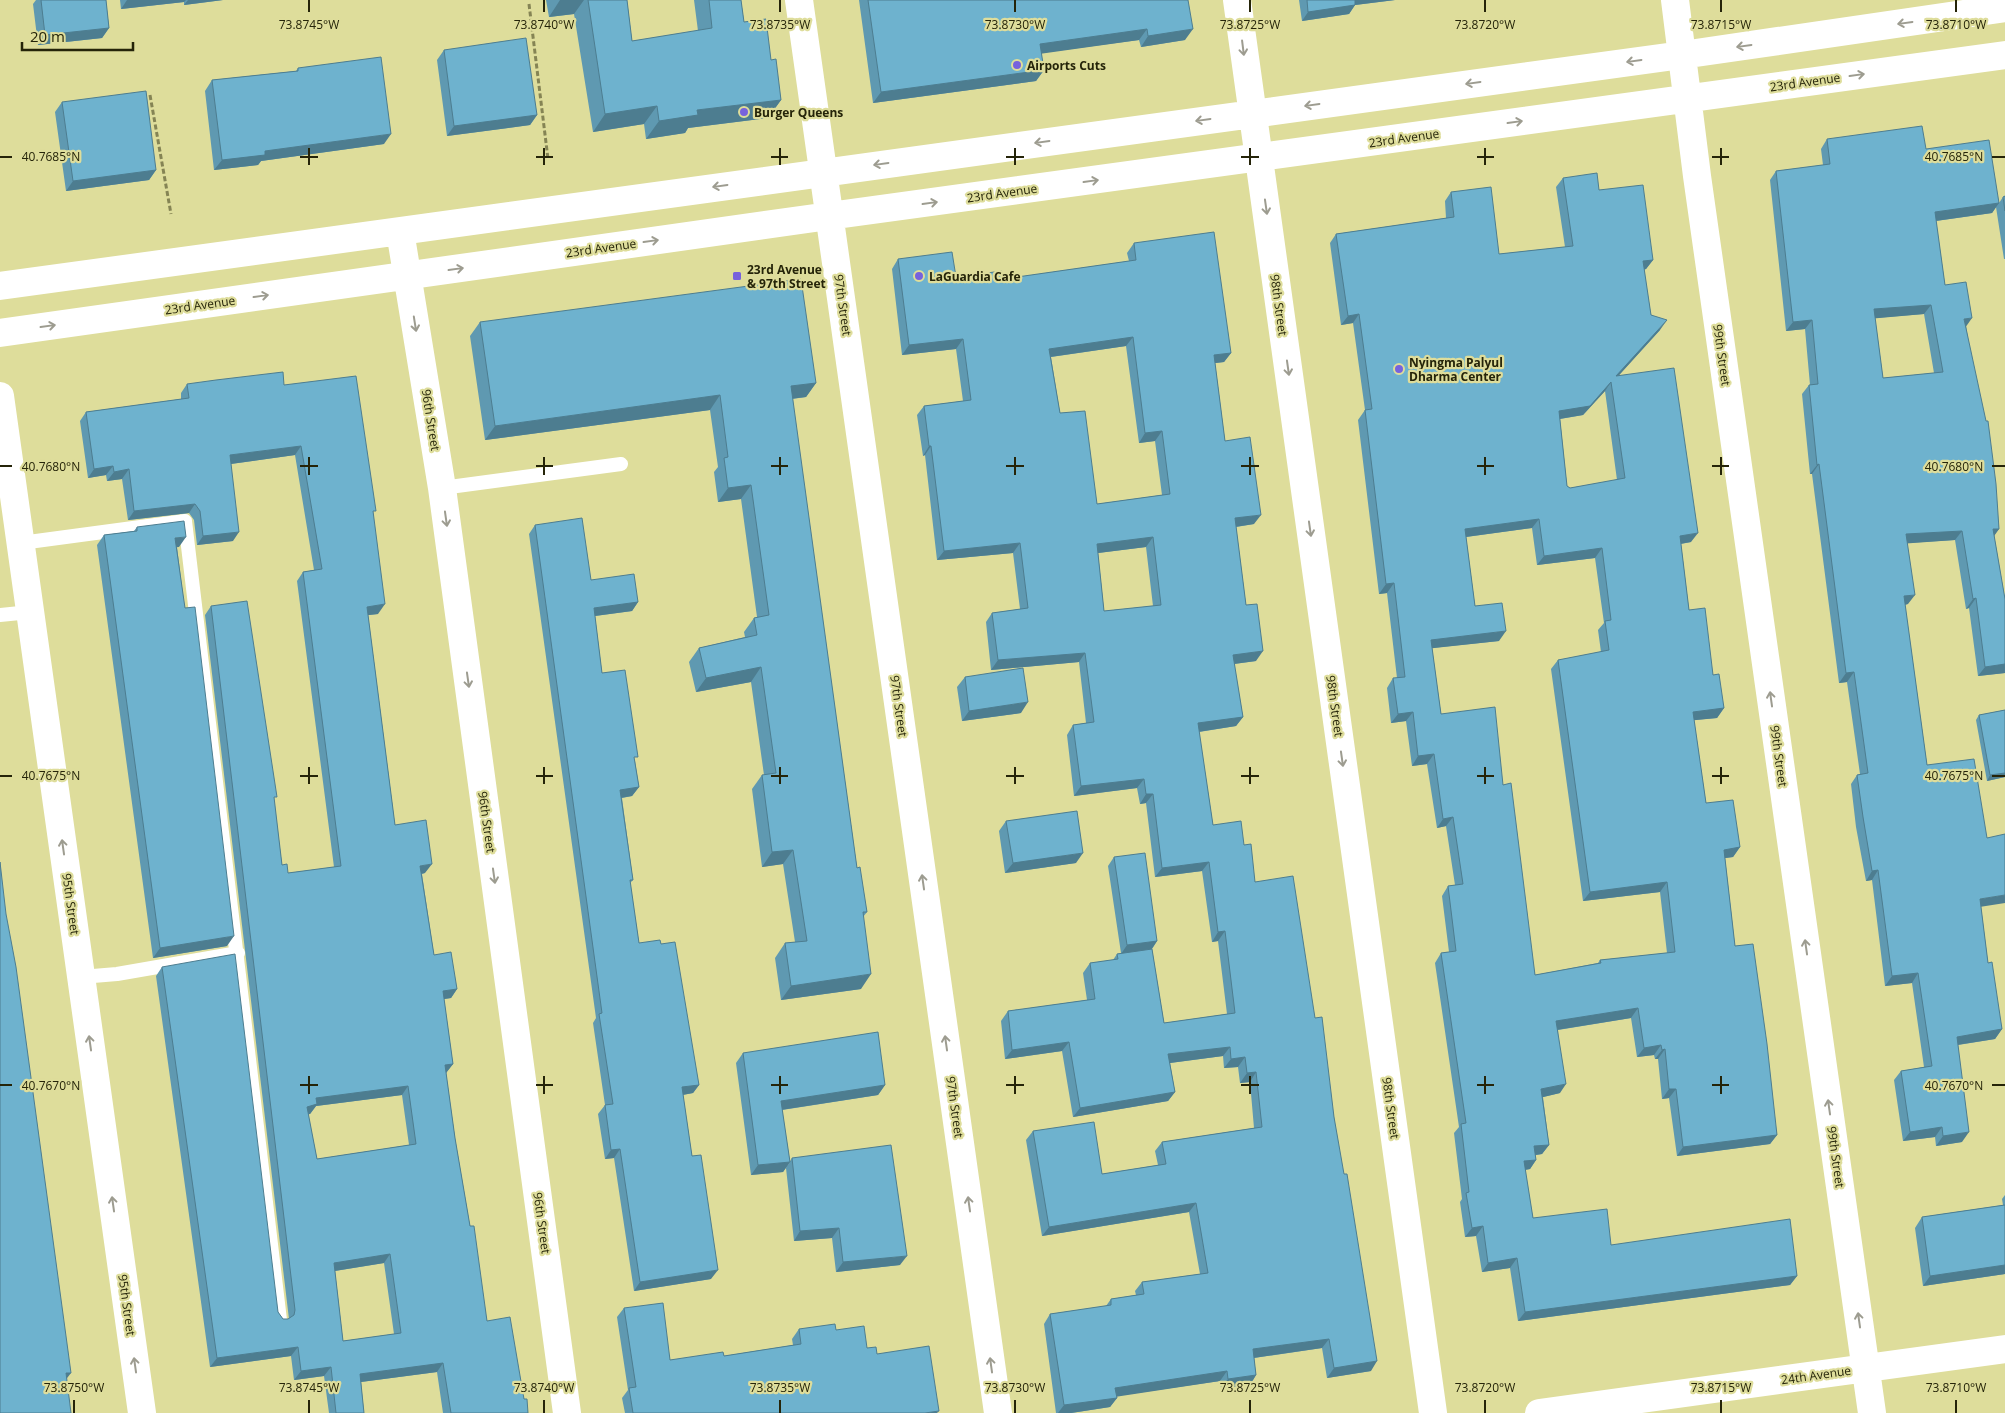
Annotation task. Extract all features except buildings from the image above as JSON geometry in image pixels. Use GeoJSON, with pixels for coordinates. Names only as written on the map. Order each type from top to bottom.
{"type":"FeatureCollection","features":[{"type":"Feature","properties":{"kind":"street","name":"97th Street"},"geometry":{"type":"LineString","coordinates":[[798,0],[998,1413]]}},
{"type":"Feature","properties":{"kind":"street","name":"98th Street"},"geometry":{"type":"LineString","coordinates":[[1237,0],[1433,1413]]}},
{"type":"Feature","properties":{"kind":"street"},"geometry":{"type":"LineString","coordinates":[[1674,0],[1682,55]]}},
{"type":"Feature","properties":{"kind":"street"},"geometry":{"type":"LineString","coordinates":[[0,286],[1682,55],[2005,8]]}},
{"type":"Feature","properties":{"kind":"street","name":"99th Street"},"geometry":{"type":"LineString","coordinates":[[1682,55],[1872,1413]]}},
{"type":"Feature","properties":{"kind":"street","name":"23rd Avenue"},"geometry":{"type":"LineString","coordinates":[[0,333],[830,216],[1259,159],[2005,55]]}},
{"type":"Feature","properties":{"kind":"street","name":"96th Street"},"geometry":{"type":"LineString","coordinates":[[400,231],[442,488],[567,1413]]}},
{"type":"Feature","properties":{"kind":"street","name":"95th Street"},"geometry":{"type":"LineString","coordinates":[[0,396],[142,1413]]}},
{"type":"Feature","properties":{"kind":"street","name":"24th Avenue"},"geometry":{"type":"LineString","coordinates":[[1538,1413],[2005,1349]]}},
{"type":"Feature","properties":{"kind":"lane"},"geometry":{"type":"LineString","coordinates":[[442,488],[620,464]]}},
{"type":"Feature","properties":{"kind":"lane"},"geometry":{"type":"LineString","coordinates":[[21,543],[185,521],[238,953],[280,1320]]}},
{"type":"Feature","properties":{"kind":"lane"},"geometry":{"type":"LineString","coordinates":[[0,615],[30,612]]}},
{"type":"Feature","properties":{"kind":"lane"},"geometry":{"type":"LineString","coordinates":[[81,978],[117,974],[238,953]]}},
{"type":"Feature","properties":{"kind":"path"},"geometry":{"type":"LineString","coordinates":[[529,4],[548,159]]}},
{"type":"Feature","properties":{"kind":"path"},"geometry":{"type":"LineString","coordinates":[[150,95],[171,214]]}},
{"type":"Feature","properties":{"kind":"place","name":"Airports Cuts"},"geometry":{"type":"Point","coordinates":[1017,65]}},
{"type":"Feature","properties":{"kind":"place","name":"Burger Queens"},"geometry":{"type":"Point","coordinates":[744,112]}},
{"type":"Feature","properties":{"kind":"place","name":"23rd Avenue & 97th Street"},"geometry":{"type":"Point","coordinates":[737,276]}},
{"type":"Feature","properties":{"kind":"place","name":"LaGuardia Cafe"},"geometry":{"type":"Point","coordinates":[919,276]}},
{"type":"Feature","properties":{"kind":"place","name":"Nyingma Palyul Dharma Center"},"geometry":{"type":"Point","coordinates":[1399,369]}}]}
